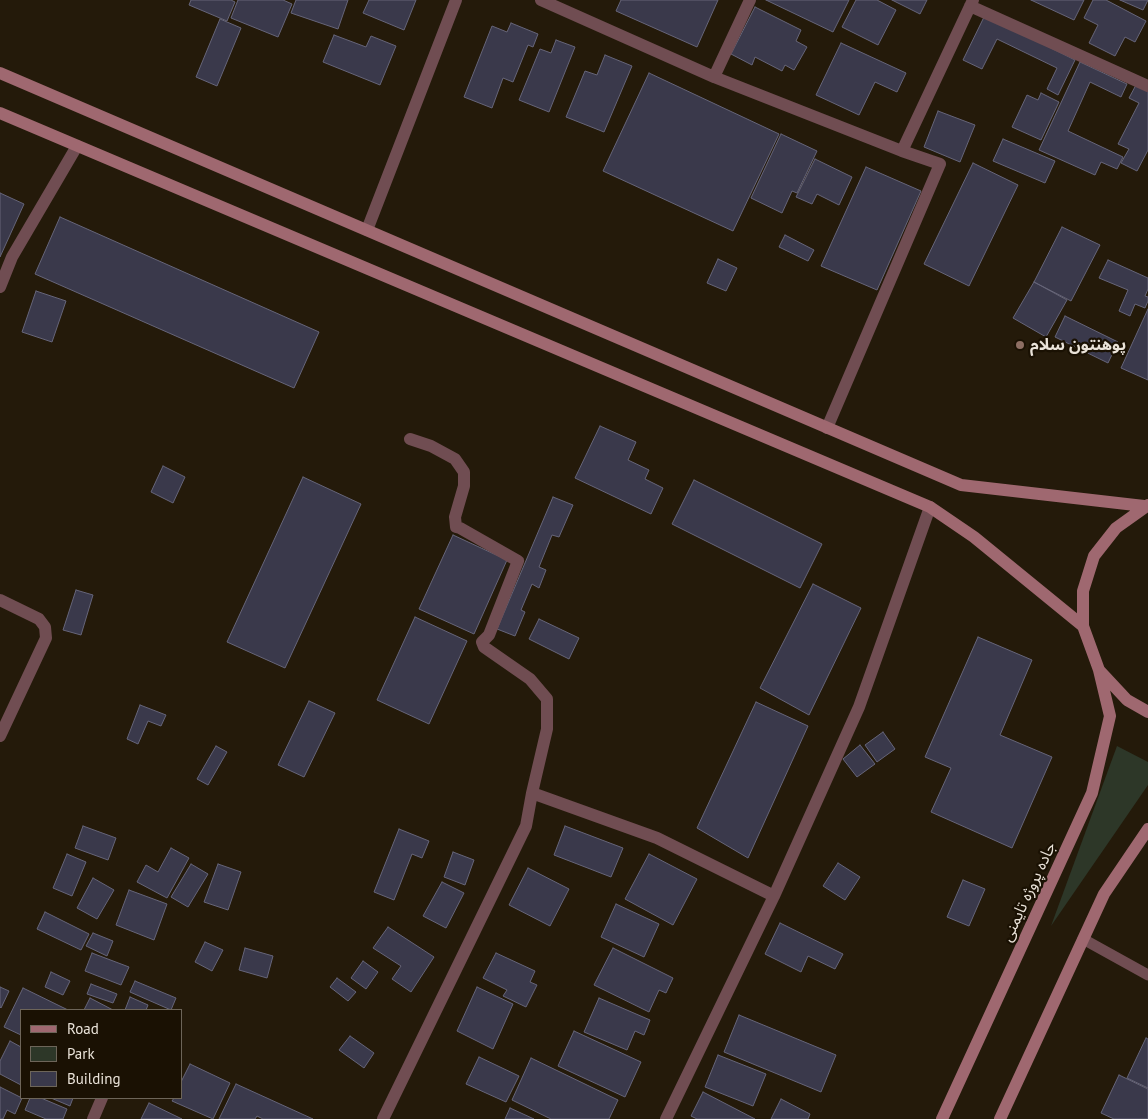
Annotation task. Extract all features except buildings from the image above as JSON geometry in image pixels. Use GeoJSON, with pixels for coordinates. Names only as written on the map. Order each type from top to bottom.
{"type":"FeatureCollection","features":[{"type":"Feature","properties":{"kind":"main road"},"geometry":{"type":"LineString","coordinates":[[0,73],[961,485],[1146,506]]}},
{"type":"Feature","properties":{"kind":"main road"},"geometry":{"type":"LineString","coordinates":[[0,113],[930,507],[974,537],[1083,626]]}},
{"type":"Feature","properties":{"kind":"main road"},"geometry":{"type":"LineString","coordinates":[[1083,626],[1083,590],[1094,556],[1116,528],[1146,506]]}},
{"type":"Feature","properties":{"kind":"main road","name":"جاده پروژه تایمنی"},"geometry":{"type":"LineString","coordinates":[[942,1119],[1092,793],[1110,716],[1099,670],[1083,626]]}},
{"type":"Feature","properties":{"kind":"main road"},"geometry":{"type":"LineString","coordinates":[[1099,670],[1126,700],[1148,712]]}},
{"type":"Feature","properties":{"kind":"main road"},"geometry":{"type":"LineString","coordinates":[[1000,1119],[1104,894],[1148,829]]}},
{"type":"Feature","properties":{"kind":"street"},"geometry":{"type":"LineString","coordinates":[[367,230],[456,0]]}},
{"type":"Feature","properties":{"kind":"street"},"geometry":{"type":"LineString","coordinates":[[541,0],[714,77],[902,151],[940,164],[827,428]]}},
{"type":"Feature","properties":{"kind":"street"},"geometry":{"type":"LineString","coordinates":[[714,77],[750,0]]}},
{"type":"Feature","properties":{"kind":"street"},"geometry":{"type":"LineString","coordinates":[[902,151],[971,3],[1148,86]]}},
{"type":"Feature","properties":{"kind":"street"},"geometry":{"type":"LineString","coordinates":[[0,287],[12,257],[77,146]]}},
{"type":"Feature","properties":{"kind":"street"},"geometry":{"type":"LineString","coordinates":[[383,1119],[526,826],[547,729],[547,699],[530,678],[484,647],[482,642],[489,635],[518,561],[456,527],[454,517],[464,486],[464,472],[455,459],[431,446],[410,439]]}},
{"type":"Feature","properties":{"kind":"street"},"geometry":{"type":"LineString","coordinates":[[666,1119],[774,896],[859,707],[930,507]]}},
{"type":"Feature","properties":{"kind":"street"},"geometry":{"type":"LineString","coordinates":[[0,600],[39,619],[45,627],[46,638],[0,736]]}},
{"type":"Feature","properties":{"kind":"street"},"geometry":{"type":"LineString","coordinates":[[532,793],[657,838],[774,896]]}},
{"type":"Feature","properties":{"kind":"street"},"geometry":{"type":"LineString","coordinates":[[93,1119],[102,1099]]}},
{"type":"Feature","properties":{"kind":"lane"},"geometry":{"type":"LineString","coordinates":[[1083,940],[1148,975]]}},
{"type":"Feature","properties":{"kind":"green space"},"geometry":{"type":"Polygon","coordinates":[[[1117,746],[1148,762],[1148,785],[1051,926],[1117,746]]]}},
{"type":"Feature","properties":{"kind":"place","name":"پوهنتون سلام"},"geometry":{"type":"Point","coordinates":[1020,345]}}]}
